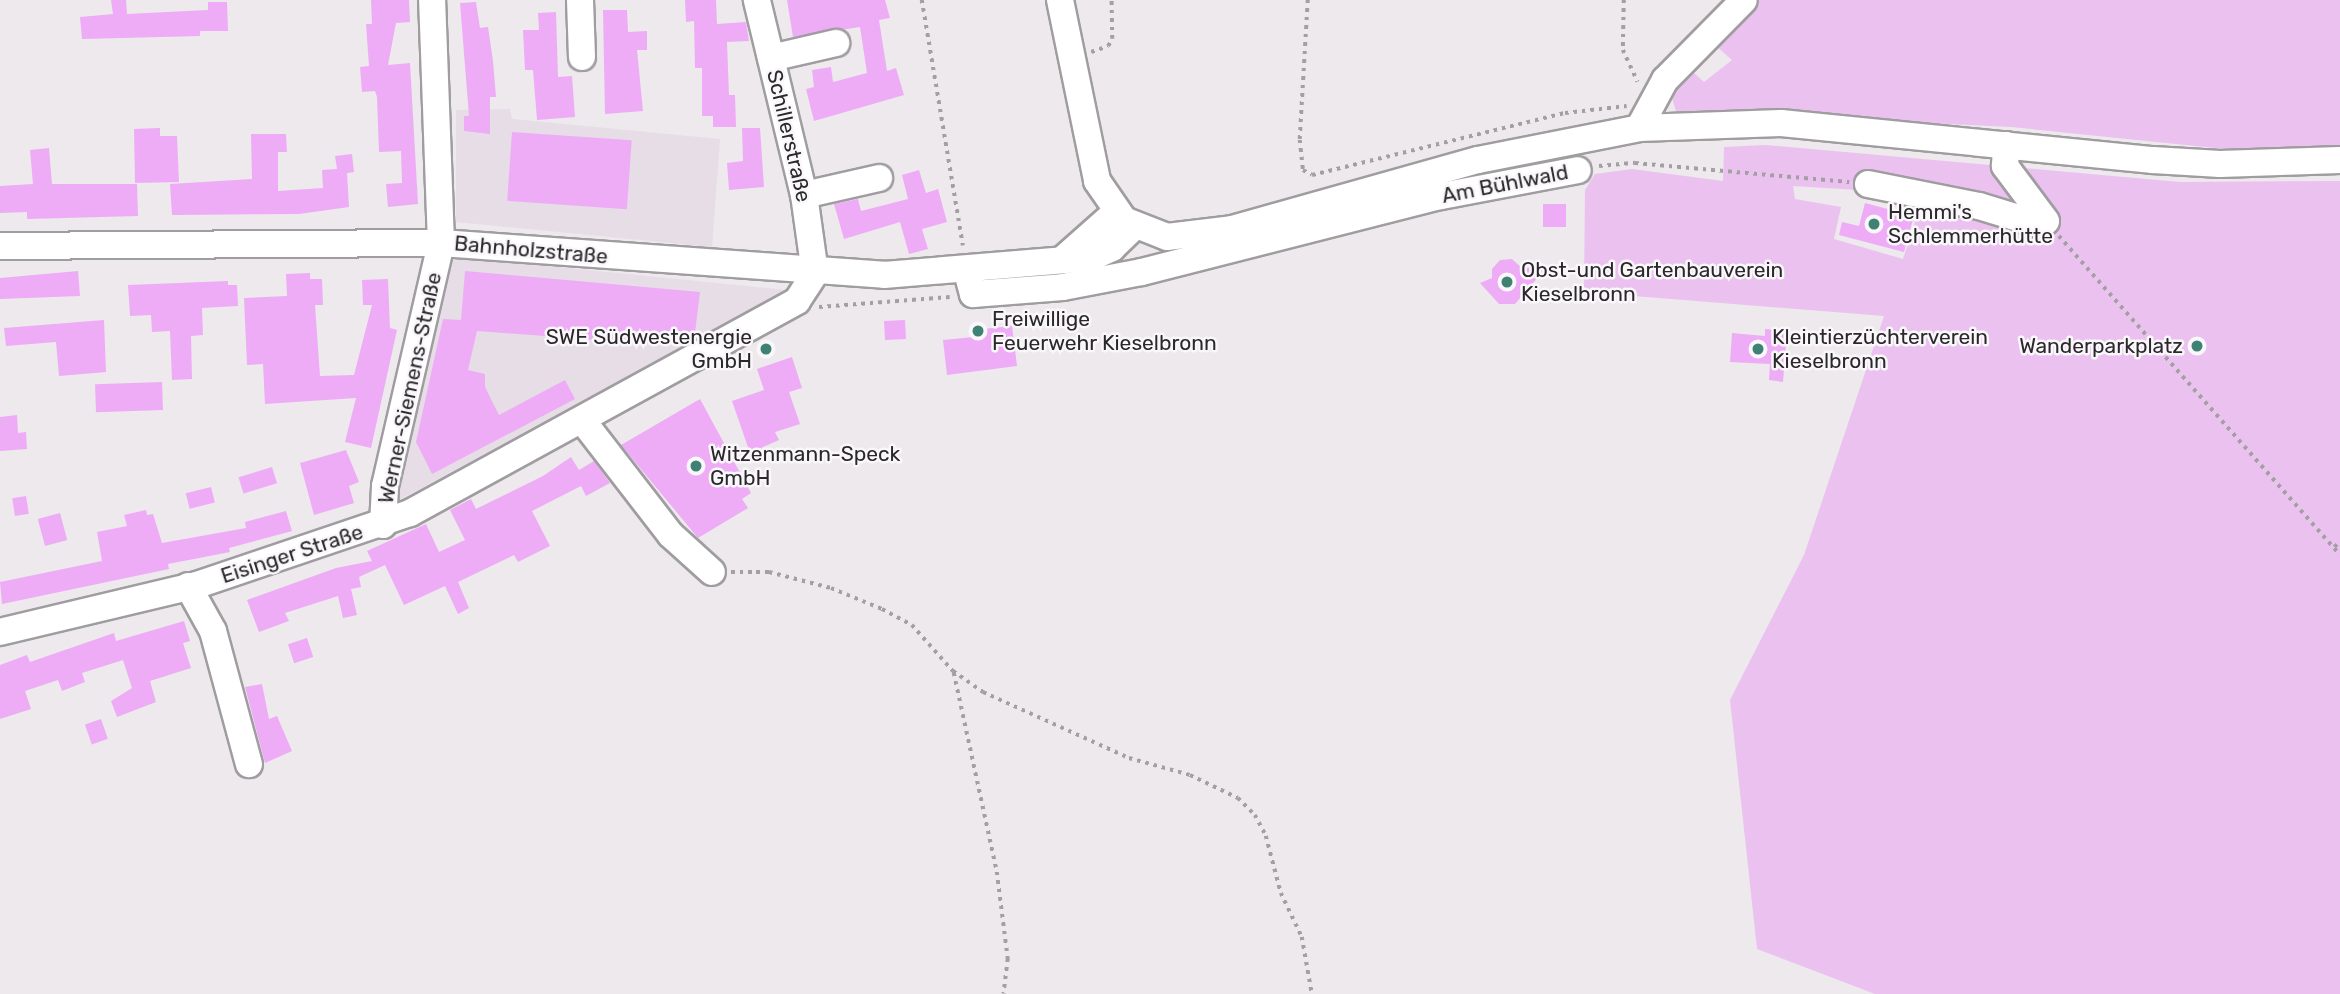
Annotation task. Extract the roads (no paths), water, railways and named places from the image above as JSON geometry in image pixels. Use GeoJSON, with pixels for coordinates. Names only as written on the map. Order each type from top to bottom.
{"type":"FeatureCollection","features":[{"type":"Feature","properties":{"kind":"street","name":"Werner-Siemens-Straße"},"geometry":{"type":"LineString","coordinates":[[383,524],[385,486],[441,243],[432,0]]}},
{"type":"Feature","properties":{"kind":"street"},"geometry":{"type":"LineString","coordinates":[[580,0],[582,57]]}},
{"type":"Feature","properties":{"kind":"street","name":"Schillerstraße"},"geometry":{"type":"LineString","coordinates":[[757,0],[804,195],[815,273]]}},
{"type":"Feature","properties":{"kind":"street"},"geometry":{"type":"LineString","coordinates":[[1060,0],[1090,157],[1105,199],[1125,219],[1167,237],[1232,229],[1644,117],[1781,123],[2220,163],[2340,160]]}},
{"type":"Feature","properties":{"kind":"street"},"geometry":{"type":"LineString","coordinates":[[1644,117],[1665,80],[1744,0]]}},
{"type":"Feature","properties":{"kind":"street"},"geometry":{"type":"LineString","coordinates":[[771,58],[836,43]]}},
{"type":"Feature","properties":{"kind":"street"},"geometry":{"type":"LineString","coordinates":[[1868,184],[1979,206],[2044,223],[2005,166],[2006,145]]}},
{"type":"Feature","properties":{"kind":"street","name":"Am Bühlwald"},"geometry":{"type":"LineString","coordinates":[[970,283],[1063,286],[1142,272],[1441,196],[1578,170]]}},
{"type":"Feature","properties":{"kind":"street"},"geometry":{"type":"LineString","coordinates":[[804,195],[879,178]]}},
{"type":"Feature","properties":{"kind":"street","name":"Bahnholzstraße"},"geometry":{"type":"LineString","coordinates":[[0,246],[441,243],[970,283],[1061,260],[1125,219]]}},
{"type":"Feature","properties":{"kind":"street","name":"Eisinger Straße"},"geometry":{"type":"LineString","coordinates":[[0,632],[188,586],[383,524],[582,421],[797,301],[815,273]]}},
{"type":"Feature","properties":{"kind":"street"},"geometry":{"type":"LineString","coordinates":[[582,421],[671,535],[712,572]]}},
{"type":"Feature","properties":{"kind":"street","name":"Eisinger Straße"},"geometry":{"type":"LineString","coordinates":[[188,586],[213,631],[249,764]]}},
{"type":"Feature","properties":{"kind":"place","name":"Hemmi's Schlemmerhütte"},"geometry":{"type":"Point","coordinates":[1874,224]}},
{"type":"Feature","properties":{"kind":"place","name":"Obst-und Gartenbauverein Kieselbronn"},"geometry":{"type":"Point","coordinates":[1507,282]}},
{"type":"Feature","properties":{"kind":"place","name":"Freiwillige Feuerwehr Kieselbronn"},"geometry":{"type":"Point","coordinates":[978,331]}},
{"type":"Feature","properties":{"kind":"place","name":"Wanderparkplatz"},"geometry":{"type":"Point","coordinates":[2197,346]}},
{"type":"Feature","properties":{"kind":"place","name":"SWE Südwestenergie GmbH"},"geometry":{"type":"Point","coordinates":[766,349]}},
{"type":"Feature","properties":{"kind":"place","name":"Kleintierzüchterverein Kieselbronn"},"geometry":{"type":"Point","coordinates":[1758,349]}},
{"type":"Feature","properties":{"kind":"place","name":"Witzenmann-Speck GmbH"},"geometry":{"type":"Point","coordinates":[696,466]}}]}
